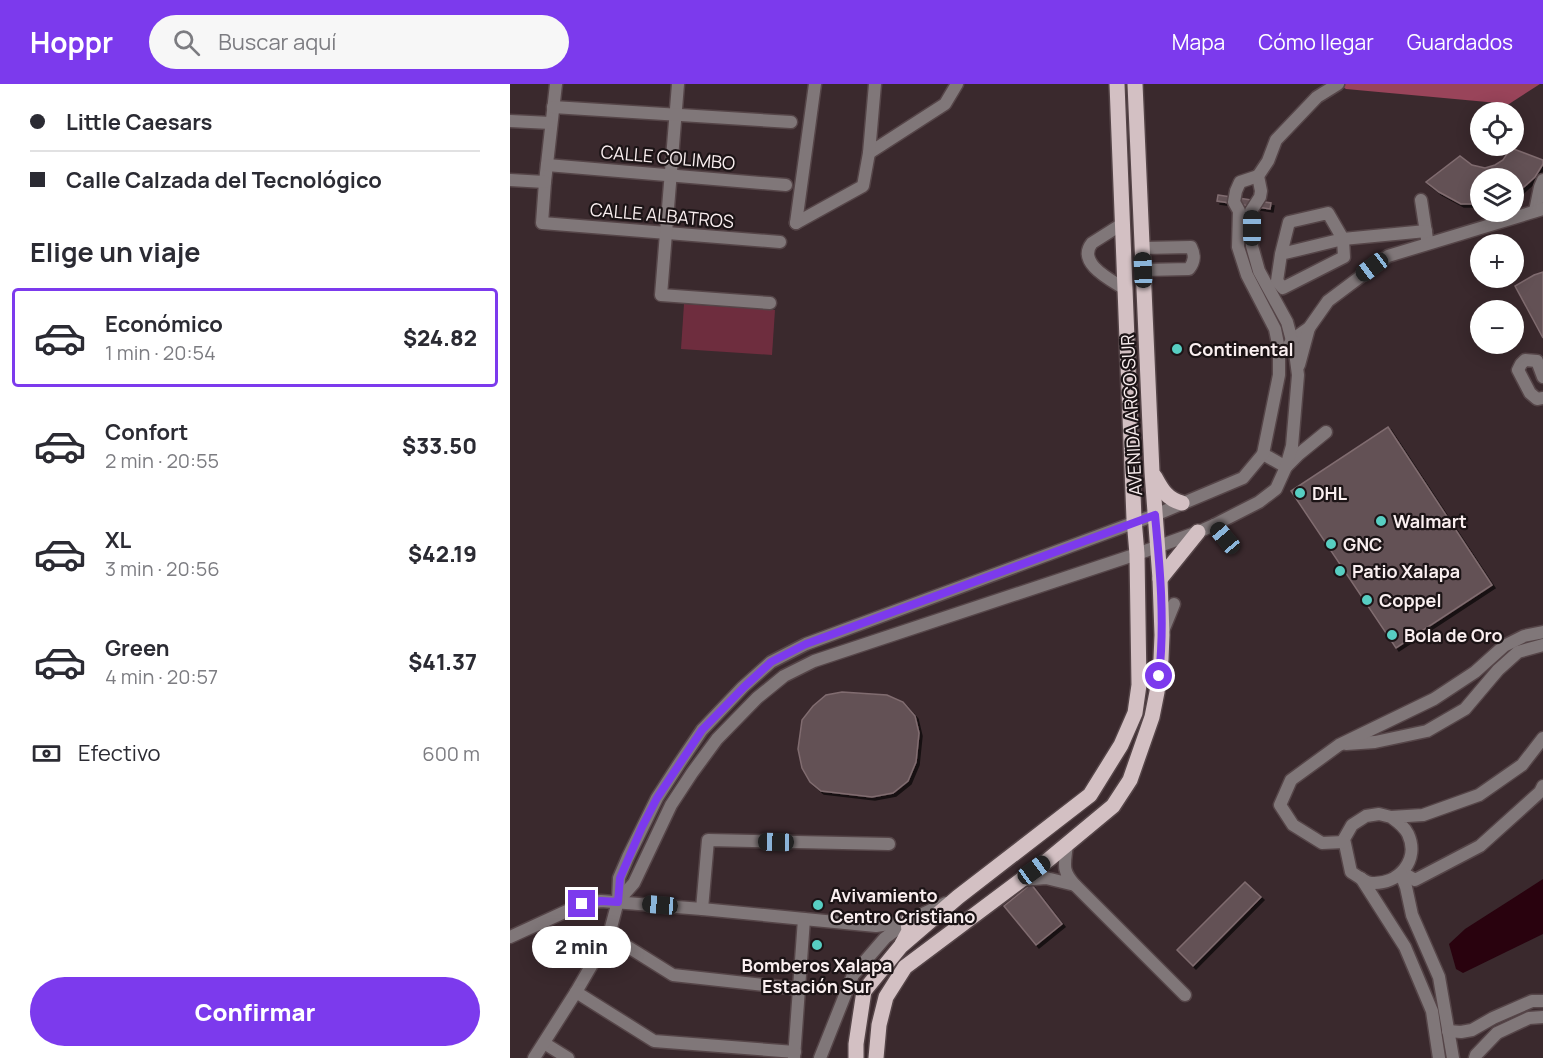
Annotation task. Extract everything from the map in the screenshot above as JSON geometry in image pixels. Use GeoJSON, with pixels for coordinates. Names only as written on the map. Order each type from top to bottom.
{"type":"FeatureCollection","features":[{"type":"Feature","properties":{"kind":"main road","name":"AVENIDA ARCO SUR"},"geometry":{"type":"LineString","coordinates":[[856,1058],[864,991],[901,946],[958,897],[1090,795],[1121,745],[1135,712],[1139,685],[1137,554],[1117,84]]}},
{"type":"Feature","properties":{"kind":"main road","name":"AVENIDA ARCO SUR"},"geometry":{"type":"LineString","coordinates":[[876,1058],[879,1025],[886,997],[905,968],[1048,860],[1113,806],[1130,780],[1145,742],[1154,709],[1162,635],[1152,472],[1135,84]]}},
{"type":"Feature","properties":{"kind":"main road"},"geometry":{"type":"LineString","coordinates":[[1152,472],[1164,493],[1182,503]]}},
{"type":"Feature","properties":{"kind":"main road"},"geometry":{"type":"LineString","coordinates":[[1160,579],[1198,532]]}},
{"type":"Feature","properties":{"kind":"main road"},"geometry":{"type":"LineString","coordinates":[[901,946],[909,931],[908,921]]}},
{"type":"Feature","properties":{"kind":"street"},"geometry":{"type":"LineString","coordinates":[[510,180],[545,182],[556,84]]}},
{"type":"Feature","properties":{"kind":"street"},"geometry":{"type":"LineString","coordinates":[[678,84],[661,295],[770,303]]}},
{"type":"Feature","properties":{"kind":"street"},"geometry":{"type":"LineString","coordinates":[[815,84],[796,223],[863,186],[869,153],[875,84]]}},
{"type":"Feature","properties":{"kind":"street"},"geometry":{"type":"LineString","coordinates":[[869,153],[945,104],[957,84]]}},
{"type":"Feature","properties":{"kind":"street"},"geometry":{"type":"LineString","coordinates":[[1298,372],[1287,322],[1259,271],[1245,211],[1234,202],[1240,182],[1258,176],[1268,161],[1276,140],[1317,96],[1338,84]]}},
{"type":"Feature","properties":{"kind":"street"},"geometry":{"type":"LineString","coordinates":[[553,107],[791,122]]}},
{"type":"Feature","properties":{"kind":"street"},"geometry":{"type":"LineString","coordinates":[[510,121],[551,123]]}},
{"type":"Feature","properties":{"kind":"street","name":"CALLE COLIMBO"},"geometry":{"type":"LineString","coordinates":[[547,165],[786,185]]}},
{"type":"Feature","properties":{"kind":"street"},"geometry":{"type":"LineString","coordinates":[[534,1058],[609,935],[618,902],[620,878],[657,798],[702,730],[771,662],[806,644],[1155,515],[1243,478],[1263,454],[1279,369],[1279,349],[1275,329],[1247,274],[1238,247],[1245,211],[1260,197],[1262,191],[1258,176]]}},
{"type":"Feature","properties":{"kind":"street"},"geometry":{"type":"LineString","coordinates":[[1281,254],[1342,240],[1427,237],[1539,210],[1540,187],[1543,180]]}},
{"type":"Feature","properties":{"kind":"street","name":"CALLE ALBATROS"},"geometry":{"type":"LineString","coordinates":[[545,182],[542,223],[780,242]]}},
{"type":"Feature","properties":{"kind":"street"},"geometry":{"type":"LineString","coordinates":[[1421,200],[1427,237]]}},
{"type":"Feature","properties":{"kind":"street"},"geometry":{"type":"LineString","coordinates":[[1328,213],[1342,240],[1344,257],[1283,288],[1277,281],[1289,222],[1328,213]]}},
{"type":"Feature","properties":{"kind":"street"},"geometry":{"type":"LineString","coordinates":[[1122,224],[1092,243],[1089,246],[1088,257],[1090,263],[1125,289]]}},
{"type":"Feature","properties":{"kind":"street"},"geometry":{"type":"LineString","coordinates":[[618,902],[634,883],[671,805],[692,773],[725,731],[757,698],[784,676],[814,662],[1198,532],[1259,502],[1276,489],[1292,446],[1298,372],[1311,326],[1328,301],[1388,256],[1427,237]]}},
{"type":"Feature","properties":{"kind":"street"},"geometry":{"type":"LineString","coordinates":[[1143,248],[1191,247],[1194,254],[1190,269],[1143,270]]}},
{"type":"Feature","properties":{"kind":"street"},"geometry":{"type":"LineString","coordinates":[[1271,322],[1292,340]]}},
{"type":"Feature","properties":{"kind":"street"},"geometry":{"type":"LineString","coordinates":[[1287,322],[1311,326]]}},
{"type":"Feature","properties":{"kind":"street"},"geometry":{"type":"LineString","coordinates":[[1279,369],[1292,340],[1311,326]]}},
{"type":"Feature","properties":{"kind":"street"},"geometry":{"type":"LineString","coordinates":[[1543,378],[1537,361],[1526,360],[1518,370],[1530,393],[1537,399],[1543,398]]}},
{"type":"Feature","properties":{"kind":"street"},"geometry":{"type":"LineString","coordinates":[[1279,369],[1298,372]]}},
{"type":"Feature","properties":{"kind":"street"},"geometry":{"type":"LineString","coordinates":[[1286,467],[1326,432]]}},
{"type":"Feature","properties":{"kind":"street"},"geometry":{"type":"LineString","coordinates":[[1263,454],[1286,467]]}},
{"type":"Feature","properties":{"kind":"street"},"geometry":{"type":"LineString","coordinates":[[1214,525],[1225,538]]}},
{"type":"Feature","properties":{"kind":"street"},"geometry":{"type":"LineString","coordinates":[[1162,635],[1174,604]]}},
{"type":"Feature","properties":{"kind":"street"},"geometry":{"type":"LineString","coordinates":[[1344,842],[1322,843],[1293,825],[1280,805],[1291,780],[1339,745],[1434,699],[1475,672],[1504,645],[1524,636],[1543,632]]}},
{"type":"Feature","properties":{"kind":"street"},"geometry":{"type":"LineString","coordinates":[[1339,745],[1375,742],[1427,731],[1465,709],[1498,670],[1518,652],[1543,645]]}},
{"type":"Feature","properties":{"kind":"street"},"geometry":{"type":"LineString","coordinates":[[1392,817],[1409,835],[1411,855],[1402,874],[1391,881],[1370,883],[1351,872],[1344,839],[1352,825],[1366,816],[1379,814],[1392,817],[1423,815],[1479,795],[1522,765],[1543,738]]}},
{"type":"Feature","properties":{"kind":"street"},"geometry":{"type":"LineString","coordinates":[[1402,874],[1415,880],[1480,846],[1540,792],[1543,786]]}},
{"type":"Feature","properties":{"kind":"street"},"geometry":{"type":"LineString","coordinates":[[702,909],[708,840],[889,844]]}},
{"type":"Feature","properties":{"kind":"street"},"geometry":{"type":"LineString","coordinates":[[1067,844],[1066,875],[1185,995]]}},
{"type":"Feature","properties":{"kind":"street"},"geometry":{"type":"LineString","coordinates":[[1402,874],[1412,915],[1439,977],[1453,1058]]}},
{"type":"Feature","properties":{"kind":"street"},"geometry":{"type":"LineString","coordinates":[[1360,877],[1405,947],[1432,1011],[1439,1058]]}},
{"type":"Feature","properties":{"kind":"street"},"geometry":{"type":"LineString","coordinates":[[1020,880],[1046,878],[1075,885]]}},
{"type":"Feature","properties":{"kind":"street"},"geometry":{"type":"LineString","coordinates":[[820,1058],[853,975],[885,938],[908,921],[958,897]]}},
{"type":"Feature","properties":{"kind":"street"},"geometry":{"type":"LineString","coordinates":[[510,937],[582,904],[601,901],[876,926],[908,921]]}},
{"type":"Feature","properties":{"kind":"street"},"geometry":{"type":"LineString","coordinates":[[576,992],[654,1041],[794,1055],[804,919]]}},
{"type":"Feature","properties":{"kind":"street"},"geometry":{"type":"LineString","coordinates":[[609,935],[673,975],[800,989]]}},
{"type":"Feature","properties":{"kind":"street"},"geometry":{"type":"LineString","coordinates":[[1448,1031],[1472,1030],[1493,1018],[1538,1001],[1543,991]]}},
{"type":"Feature","properties":{"kind":"street"},"geometry":{"type":"LineString","coordinates":[[1433,1020],[1446,1016]]}},
{"type":"Feature","properties":{"kind":"street"},"geometry":{"type":"LineString","coordinates":[[1475,1058],[1497,1033],[1529,1018],[1543,1017]]}},
{"type":"Feature","properties":{"kind":"street"},"geometry":{"type":"LineString","coordinates":[[544,1043],[568,1058]]}},
{"type":"Feature","properties":{"kind":"shaded area"},"geometry":{"type":"Polygon","coordinates":[[[1338,84],[1540,84],[1512,102],[1487,102],[1346,89],[1338,84]]]}},
{"type":"Feature","properties":{"kind":"shaded area"},"geometry":{"type":"Polygon","coordinates":[[[684,304],[775,310],[772,355],[681,349],[684,304]]]}},
{"type":"Feature","properties":{"kind":"shaded area"},"geometry":{"type":"Polygon","coordinates":[[[1543,879],[1543,934],[1463,973],[1456,969],[1449,944],[1465,929],[1543,879]]]}},
{"type":"Feature","properties":{"kind":"building"},"geometry":{"type":"Polygon","coordinates":[[[1524,153],[1543,160],[1543,164],[1535,177],[1524,187],[1524,168],[1485,168],[1503,160],[1506,156],[1524,156],[1524,153]]]}},
{"type":"Feature","properties":{"kind":"building"},"geometry":{"type":"Polygon","coordinates":[[[1460,156],[1472,165],[1485,168],[1470,168],[1470,204],[1461,204],[1426,182],[1460,156]]]}},
{"type":"Feature","properties":{"kind":"building"},"geometry":{"type":"Polygon","coordinates":[[[1218,195],[1271,203],[1270,209],[1217,201],[1218,195]]]}},
{"type":"Feature","properties":{"kind":"building"},"geometry":{"type":"Polygon","coordinates":[[[1543,272],[1543,338],[1516,288],[1524,288],[1524,281],[1543,272]]]}},
{"type":"Feature","properties":{"kind":"building","name":"Walmart"},"geometry":{"type":"Polygon","coordinates":[[[1388,427],[1492,585],[1396,648],[1291,491],[1388,427]]]}},
{"type":"Feature","properties":{"kind":"building"},"geometry":{"type":"Polygon","coordinates":[[[842,692],[887,695],[903,702],[915,716],[919,733],[916,762],[908,781],[893,793],[872,797],[821,791],[810,782],[802,768],[798,749],[802,720],[826,695],[842,692]]]}},
{"type":"Feature","properties":{"kind":"building"},"geometry":{"type":"Polygon","coordinates":[[[1245,882],[1261,897],[1193,966],[1177,950],[1245,882]]]}},
{"type":"Feature","properties":{"kind":"building"},"geometry":{"type":"Polygon","coordinates":[[[1031,884],[1062,924],[1036,945],[1004,906],[1031,884]]]}},
{"type":"Feature","properties":{"kind":"place","name":"Continental"},"geometry":{"type":"Point","coordinates":[1177,349]}},
{"type":"Feature","properties":{"kind":"place","name":"DHL"},"geometry":{"type":"Point","coordinates":[1300,493]}},
{"type":"Feature","properties":{"kind":"place","name":"Walmart"},"geometry":{"type":"Point","coordinates":[1381,521]}},
{"type":"Feature","properties":{"kind":"place","name":"GNC"},"geometry":{"type":"Point","coordinates":[1331,544]}},
{"type":"Feature","properties":{"kind":"place","name":"Patio Xalapa"},"geometry":{"type":"Point","coordinates":[1340,571]}},
{"type":"Feature","properties":{"kind":"place","name":"Coppel"},"geometry":{"type":"Point","coordinates":[1367,600]}},
{"type":"Feature","properties":{"kind":"place","name":"Bola de Oro"},"geometry":{"type":"Point","coordinates":[1392,635]}},
{"type":"Feature","properties":{"kind":"place","name":"Avivamiento Centro Cristiano"},"geometry":{"type":"Point","coordinates":[818,905]}},
{"type":"Feature","properties":{"kind":"place","name":"Bomberos Xalapa Estación Sur"},"geometry":{"type":"Point","coordinates":[817,945]}},
{"type":"Feature","properties":{"kind":"route"},"geometry":{"type":"LineString","coordinates":[[582,904],[601,901],[618,902],[620,878],[657,798],[702,730],[771,662],[806,644],[1155,515],[1162,635],[1159,676]]}}]}
